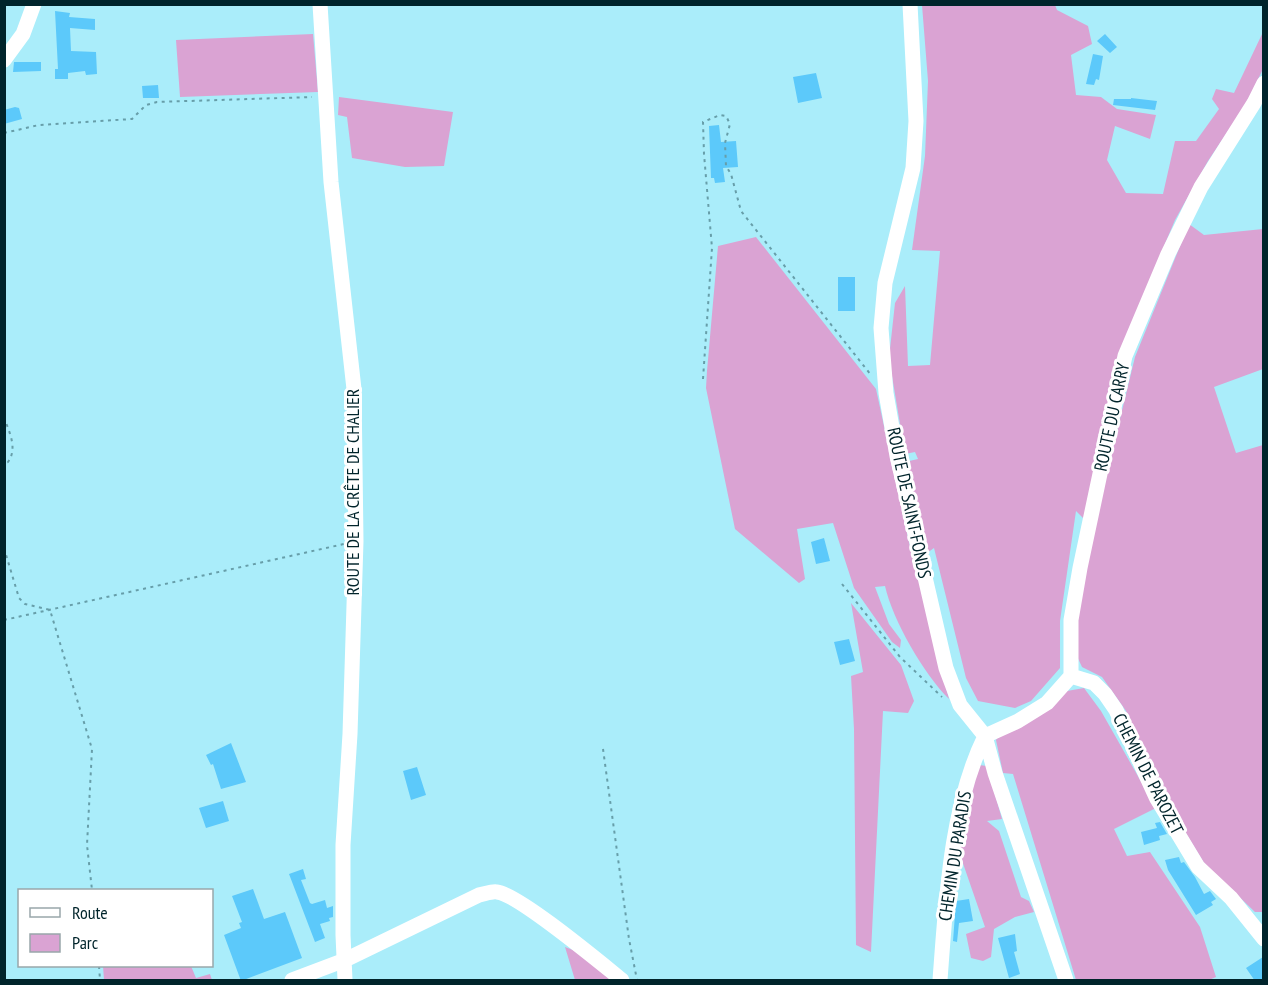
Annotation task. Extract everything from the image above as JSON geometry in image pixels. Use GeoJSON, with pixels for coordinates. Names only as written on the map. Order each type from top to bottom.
{"type":"FeatureCollection","features":[{"type":"Feature","properties":{"kind":"street"},"geometry":{"type":"LineString","coordinates":[[4,60],[23,34],[34,4]]}},
{"type":"Feature","properties":{"kind":"street","name":"ROUTE DE LA CRÊTE DE CHALIER"},"geometry":{"type":"LineString","coordinates":[[320,4],[331,182],[354,389],[356,541],[350,734],[343,845],[345,981]]}},
{"type":"Feature","properties":{"kind":"street","name":"ROUTE DE SAINT-FONDS"},"geometry":{"type":"LineString","coordinates":[[910,4],[916,121],[914,156],[885,283],[880,328],[886,393],[897,456],[946,668],[960,705],[985,736],[995,773],[1066,981]]}},
{"type":"Feature","properties":{"kind":"street","name":"ROUTE DU CARRY"},"geometry":{"type":"LineString","coordinates":[[1071,676],[1071,620],[1125,356],[1168,254],[1201,187],[1259,101],[1263,83]]}},
{"type":"Feature","properties":{"kind":"street"},"geometry":{"type":"LineString","coordinates":[[985,736],[1018,721],[1047,703],[1071,676]]}},
{"type":"Feature","properties":{"kind":"street","name":"CHEMIN DE PAROZET"},"geometry":{"type":"LineString","coordinates":[[1071,676],[1094,683],[1105,694],[1116,710],[1157,799],[1198,867],[1230,898],[1263,939]]}},
{"type":"Feature","properties":{"kind":"street","name":"CHEMIN DU PARADIS"},"geometry":{"type":"LineString","coordinates":[[940,981],[953,853],[968,774],[985,736]]}},
{"type":"Feature","properties":{"kind":"street"},"geometry":{"type":"LineString","coordinates":[[292,981],[345,960],[479,895],[497,891],[509,896],[546,921],[622,981]]}},
{"type":"Feature","properties":{"kind":"path"},"geometry":{"type":"LineString","coordinates":[[4,134],[39,125],[132,119],[146,105],[157,102],[326,96]]}},
{"type":"Feature","properties":{"kind":"path"},"geometry":{"type":"LineString","coordinates":[[703,379],[712,248],[704,154],[704,122],[720,115],[729,119],[730,124],[725,143],[726,166],[731,174],[741,211],[872,376]]}},
{"type":"Feature","properties":{"kind":"path"},"geometry":{"type":"LineString","coordinates":[[4,417],[14,450],[12,457],[4,463]]}},
{"type":"Feature","properties":{"kind":"path"},"geometry":{"type":"LineString","coordinates":[[4,621],[356,541]]}},
{"type":"Feature","properties":{"kind":"path"},"geometry":{"type":"LineString","coordinates":[[4,548],[19,598],[25,604],[50,610]]}},
{"type":"Feature","properties":{"kind":"path"},"geometry":{"type":"LineString","coordinates":[[842,584],[900,657],[943,697]]}},
{"type":"Feature","properties":{"kind":"path"},"geometry":{"type":"LineString","coordinates":[[50,610],[92,749],[87,835],[92,889]]}},
{"type":"Feature","properties":{"kind":"path"},"geometry":{"type":"LineString","coordinates":[[603,748],[629,939],[637,981]]}},
{"type":"Feature","properties":{"kind":"green space"},"geometry":{"type":"Polygon","coordinates":[[[922,5],[1055,5],[1057,10],[1088,26],[1092,44],[1071,55],[1076,95],[1101,97],[1117,109],[1156,115],[1150,139],[1115,126],[1107,160],[1126,193],[1163,194],[1175,141],[1196,141],[1219,109],[1212,99],[1216,89],[1234,93],[1263,32],[1263,69],[1246,104],[1208,161],[1175,220],[1121,349],[1084,519],[1076,511],[1060,621],[1060,668],[1031,701],[1015,708],[978,701],[966,678],[934,548],[927,553],[905,462],[918,459],[915,452],[905,454],[889,358],[895,303],[905,286],[908,366],[930,365],[940,251],[912,250],[925,156],[928,81],[922,5]]]}},
{"type":"Feature","properties":{"kind":"green space"},"geometry":{"type":"Polygon","coordinates":[[[313,34],[318,92],[180,97],[176,40],[313,34]]]}},
{"type":"Feature","properties":{"kind":"green space"},"geometry":{"type":"Polygon","coordinates":[[[339,97],[453,112],[444,166],[405,167],[352,158],[347,117],[338,115],[339,97]]]}},
{"type":"Feature","properties":{"kind":"green space"},"geometry":{"type":"Polygon","coordinates":[[[1189,224],[1204,235],[1263,229],[1263,369],[1214,387],[1236,453],[1263,445],[1263,912],[1255,912],[1204,863],[1164,797],[1126,711],[1102,677],[1082,667],[1075,652],[1077,610],[1135,357],[1189,224]]]}},
{"type":"Feature","properties":{"kind":"green space"},"geometry":{"type":"Polygon","coordinates":[[[756,237],[876,389],[909,542],[949,699],[930,676],[902,631],[885,586],[875,587],[889,624],[901,640],[900,648],[892,642],[854,588],[833,523],[797,529],[805,579],[799,583],[735,529],[706,388],[707,371],[718,246],[756,237]]]}},
{"type":"Feature","properties":{"kind":"green space"},"geometry":{"type":"Polygon","coordinates":[[[851,603],[901,665],[914,701],[908,713],[883,711],[871,952],[856,945],[854,729],[851,676],[863,672],[851,603]]]}},
{"type":"Feature","properties":{"kind":"green space"},"geometry":{"type":"Polygon","coordinates":[[[1084,688],[1101,711],[1156,808],[1114,829],[1127,856],[1150,852],[1200,927],[1216,977],[1209,980],[1076,980],[1013,774],[1003,773],[996,740],[1001,733],[1067,691],[1084,688]]]}},
{"type":"Feature","properties":{"kind":"green space"},"geometry":{"type":"Polygon","coordinates":[[[979,765],[987,766],[1002,819],[987,821],[999,831],[1021,897],[1029,901],[1034,912],[1015,917],[994,929],[991,957],[983,961],[971,958],[966,934],[985,927],[958,849],[972,771],[979,765]]]}},
{"type":"Feature","properties":{"kind":"green space"},"geometry":{"type":"Polygon","coordinates":[[[565,947],[581,953],[616,980],[575,980],[565,947]]]}},
{"type":"Feature","properties":{"kind":"green space"},"geometry":{"type":"Polygon","coordinates":[[[103,967],[191,967],[196,978],[210,974],[212,980],[104,980],[103,967]]]}},
{"type":"Feature","properties":{"kind":"building"},"geometry":{"type":"Polygon","coordinates":[[[55,11],[70,13],[69,17],[95,19],[95,30],[70,28],[71,51],[96,52],[97,74],[86,75],[85,71],[68,73],[68,79],[55,79],[55,69],[58,69],[55,11]]]}},
{"type":"Feature","properties":{"kind":"building"},"geometry":{"type":"Polygon","coordinates":[[[1105,34],[1117,47],[1110,53],[1097,41],[1105,34]]]}},
{"type":"Feature","properties":{"kind":"building"},"geometry":{"type":"Polygon","coordinates":[[[1093,54],[1103,56],[1099,80],[1096,79],[1094,85],[1086,84],[1093,54]]]}},
{"type":"Feature","properties":{"kind":"building"},"geometry":{"type":"Polygon","coordinates":[[[14,62],[41,62],[41,71],[13,72],[14,62]]]}},
{"type":"Feature","properties":{"kind":"building"},"geometry":{"type":"Polygon","coordinates":[[[816,73],[822,98],[798,103],[793,77],[816,73]]]}},
{"type":"Feature","properties":{"kind":"building"},"geometry":{"type":"Polygon","coordinates":[[[158,85],[159,98],[143,98],[142,86],[158,85]]]}},
{"type":"Feature","properties":{"kind":"building"},"geometry":{"type":"Polygon","coordinates":[[[1114,99],[1157,101],[1155,110],[1113,105],[1114,99]]]}},
{"type":"Feature","properties":{"kind":"building"},"geometry":{"type":"Polygon","coordinates":[[[19,108],[22,119],[4,124],[4,110],[19,108]]]}},
{"type":"Feature","properties":{"kind":"building"},"geometry":{"type":"Polygon","coordinates":[[[719,125],[721,142],[736,141],[738,167],[723,168],[725,182],[715,183],[714,178],[711,178],[709,126],[719,125]]]}},
{"type":"Feature","properties":{"kind":"building"},"geometry":{"type":"Polygon","coordinates":[[[838,277],[855,277],[855,311],[838,311],[838,277]]]}},
{"type":"Feature","properties":{"kind":"building"},"geometry":{"type":"Polygon","coordinates":[[[824,538],[830,561],[816,564],[811,542],[824,538]]]}},
{"type":"Feature","properties":{"kind":"building"},"geometry":{"type":"Polygon","coordinates":[[[849,639],[855,661],[840,665],[834,642],[849,639]]]}},
{"type":"Feature","properties":{"kind":"building"},"geometry":{"type":"Polygon","coordinates":[[[231,743],[246,782],[221,789],[213,764],[211,765],[206,755],[231,743]]]}},
{"type":"Feature","properties":{"kind":"building"},"geometry":{"type":"Polygon","coordinates":[[[417,767],[426,795],[411,800],[403,771],[417,767]]]}},
{"type":"Feature","properties":{"kind":"building"},"geometry":{"type":"Polygon","coordinates":[[[223,801],[229,821],[206,828],[199,808],[223,801]]]}},
{"type":"Feature","properties":{"kind":"building"},"geometry":{"type":"Polygon","coordinates":[[[1160,822],[1167,834],[1159,836],[1160,840],[1144,845],[1141,832],[1157,828],[1155,823],[1160,822]]]}},
{"type":"Feature","properties":{"kind":"building"},"geometry":{"type":"Polygon","coordinates":[[[1179,857],[1181,863],[1184,862],[1195,877],[1204,894],[1210,891],[1216,899],[1211,902],[1213,905],[1196,915],[1168,870],[1165,860],[1179,857]]]}},
{"type":"Feature","properties":{"kind":"building"},"geometry":{"type":"Polygon","coordinates":[[[303,869],[306,879],[301,880],[310,903],[325,900],[327,908],[333,906],[333,917],[329,918],[330,921],[320,924],[325,938],[315,942],[289,874],[303,869]]]}},
{"type":"Feature","properties":{"kind":"building"},"geometry":{"type":"Polygon","coordinates":[[[253,889],[264,919],[285,912],[302,958],[241,981],[224,935],[241,928],[239,923],[242,922],[232,896],[253,889]]]}},
{"type":"Feature","properties":{"kind":"building"},"geometry":{"type":"Polygon","coordinates":[[[969,899],[973,921],[959,923],[957,942],[953,941],[956,901],[969,899]]]}},
{"type":"Feature","properties":{"kind":"building"},"geometry":{"type":"Polygon","coordinates":[[[1015,934],[1017,951],[1014,952],[1020,974],[1009,978],[998,938],[1015,934]]]}},
{"type":"Feature","properties":{"kind":"building"},"geometry":{"type":"Polygon","coordinates":[[[1263,957],[1263,981],[1255,981],[1246,968],[1263,957]]]}}]}
